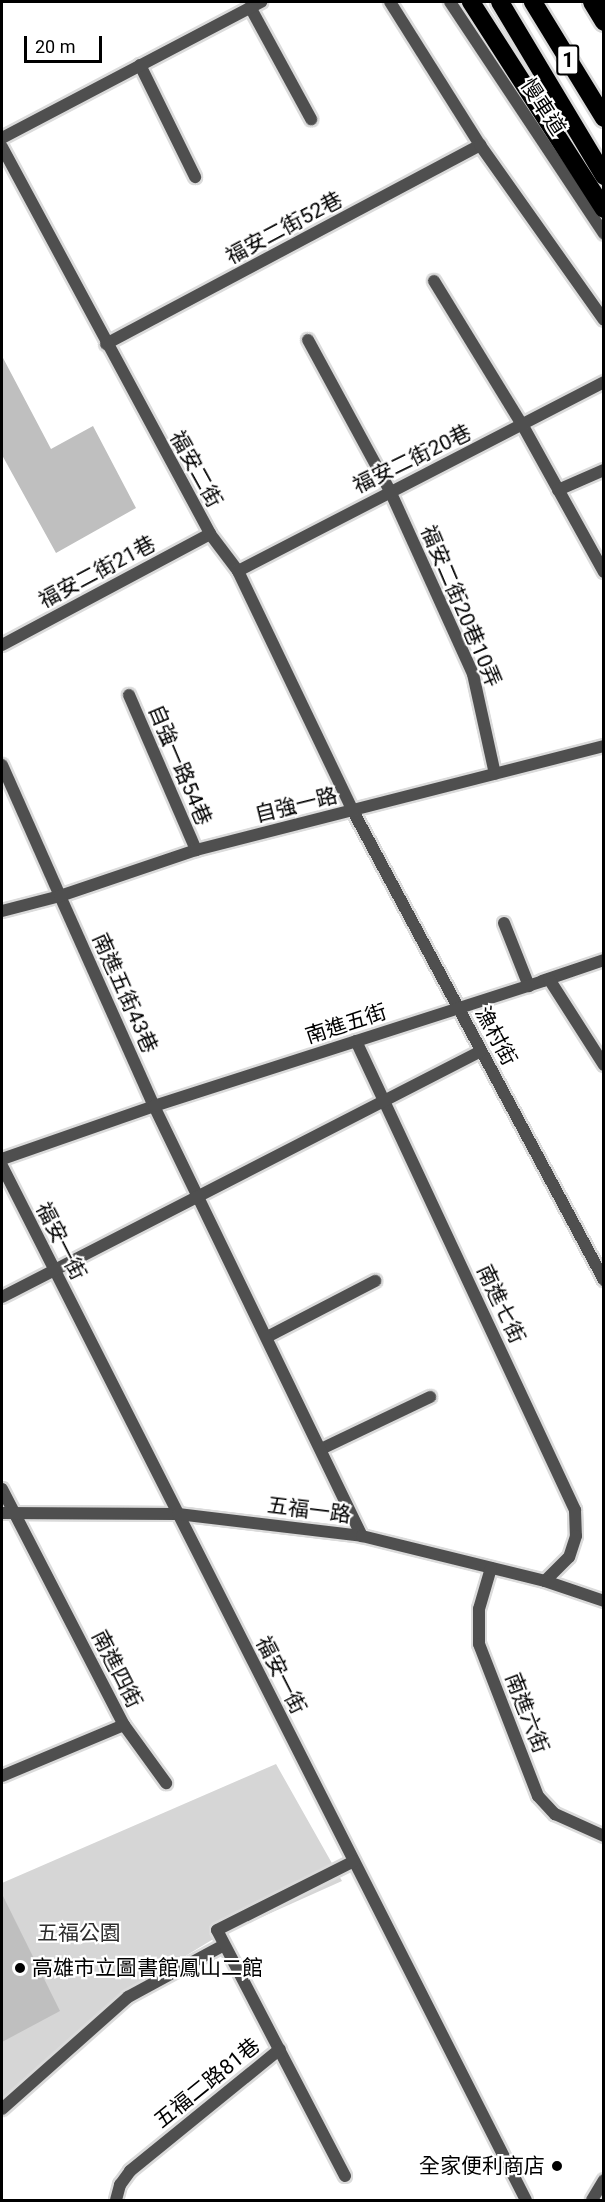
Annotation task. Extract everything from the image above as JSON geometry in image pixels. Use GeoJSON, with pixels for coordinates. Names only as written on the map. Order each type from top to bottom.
{"type":"FeatureCollection","features":[{"type":"Feature","properties":{"kind":"highway"},"geometry":{"type":"LineString","coordinates":[[471,2],[603,209]]}},
{"type":"Feature","properties":{"kind":"highway"},"geometry":{"type":"LineString","coordinates":[[500,2],[603,176]]}},
{"type":"Feature","properties":{"kind":"highway","name":"1"},"geometry":{"type":"LineString","coordinates":[[533,2],[603,118]]}},
{"type":"Feature","properties":{"kind":"highway"},"geometry":{"type":"LineString","coordinates":[[592,2],[603,22]]}},
{"type":"Feature","properties":{"kind":"street"},"geometry":{"type":"LineString","coordinates":[[390,2],[480,146],[603,320]]}},
{"type":"Feature","properties":{"kind":"street","name":"慢車道"},"geometry":{"type":"LineString","coordinates":[[450,2],[603,234]]}},
{"type":"Feature","properties":{"kind":"street"},"geometry":{"type":"LineString","coordinates":[[2,138],[256,4],[312,119]]}},
{"type":"Feature","properties":{"kind":"street"},"geometry":{"type":"LineString","coordinates":[[140,65],[195,177]]}},
{"type":"Feature","properties":{"kind":"street","name":"福安二街52巷"},"geometry":{"type":"LineString","coordinates":[[106,344],[480,146]]}},
{"type":"Feature","properties":{"kind":"street","name":"福安二街"},"geometry":{"type":"LineString","coordinates":[[2,147],[210,534],[238,571],[353,811]]}},
{"type":"Feature","properties":{"kind":"street"},"geometry":{"type":"LineString","coordinates":[[434,280],[523,426],[603,572]]}},
{"type":"Feature","properties":{"kind":"street","name":"福安二街20巷10弄"},"geometry":{"type":"LineString","coordinates":[[309,340],[390,491],[473,674],[495,774]]}},
{"type":"Feature","properties":{"kind":"street","name":"福安二街20巷"},"geometry":{"type":"LineString","coordinates":[[238,571],[390,491],[523,426],[603,382]]}},
{"type":"Feature","properties":{"kind":"street"},"geometry":{"type":"LineString","coordinates":[[558,489],[603,470]]}},
{"type":"Feature","properties":{"kind":"street","name":"福安二街21巷"},"geometry":{"type":"LineString","coordinates":[[2,645],[210,534]]}},
{"type":"Feature","properties":{"kind":"street","name":"自強一路54巷"},"geometry":{"type":"LineString","coordinates":[[129,695],[196,850]]}},
{"type":"Feature","properties":{"kind":"street","name":"自強一路"},"geometry":{"type":"LineString","coordinates":[[2,911],[60,896],[196,850],[603,746]]}},
{"type":"Feature","properties":{"kind":"street","name":"南進五街43巷"},"geometry":{"type":"LineString","coordinates":[[2,765],[154,1106]]}},
{"type":"Feature","properties":{"kind":"street","name":"漁村街"},"geometry":{"type":"LineString","coordinates":[[353,811],[603,1280]]}},
{"type":"Feature","properties":{"kind":"street"},"geometry":{"type":"LineString","coordinates":[[504,923],[529,986]]}},
{"type":"Feature","properties":{"kind":"street","name":"南進五街"},"geometry":{"type":"LineString","coordinates":[[2,1159],[154,1106],[529,986],[603,960]]}},
{"type":"Feature","properties":{"kind":"street"},"geometry":{"type":"LineString","coordinates":[[542,981],[549,979],[603,1065]]}},
{"type":"Feature","properties":{"kind":"street","name":"南進七街"},"geometry":{"type":"LineString","coordinates":[[356,1041],[575,1510],[576,1536],[569,1557],[545,1581]]}},
{"type":"Feature","properties":{"kind":"street"},"geometry":{"type":"LineString","coordinates":[[2,1297],[482,1051]]}},
{"type":"Feature","properties":{"kind":"street"},"geometry":{"type":"LineString","coordinates":[[154,1106],[362,1536]]}},
{"type":"Feature","properties":{"kind":"street","name":"福安一街"},"geometry":{"type":"LineString","coordinates":[[2,1166],[526,2200]]}},
{"type":"Feature","properties":{"kind":"street"},"geometry":{"type":"LineString","coordinates":[[267,1337],[375,1281]]}},
{"type":"Feature","properties":{"kind":"street"},"geometry":{"type":"LineString","coordinates":[[321,1449],[430,1397]]}},
{"type":"Feature","properties":{"kind":"street","name":"南進四街"},"geometry":{"type":"LineString","coordinates":[[2,1489],[124,1725],[2,1776]]}},
{"type":"Feature","properties":{"kind":"street","name":"五福一路"},"geometry":{"type":"LineString","coordinates":[[2,1513],[178,1514],[362,1536],[545,1581],[603,1601]]}},
{"type":"Feature","properties":{"kind":"street","name":"南進六街"},"geometry":{"type":"LineString","coordinates":[[491,1568],[479,1609],[478,1644],[538,1796],[555,1814],[603,1836]]}},
{"type":"Feature","properties":{"kind":"street"},"geometry":{"type":"LineString","coordinates":[[124,1725],[166,1783]]}},
{"type":"Feature","properties":{"kind":"street"},"geometry":{"type":"LineString","coordinates":[[280,2049],[217,1930],[354,1862]]}},
{"type":"Feature","properties":{"kind":"street"},"geometry":{"type":"LineString","coordinates":[[2,2109],[128,1997],[224,1945]]}},
{"type":"Feature","properties":{"kind":"street","name":"五福二路81巷"},"geometry":{"type":"LineString","coordinates":[[116,2200],[120,2185],[130,2171],[280,2049],[345,2176]]}},
{"type":"Feature","properties":{"kind":"street"},"geometry":{"type":"LineString","coordinates":[[592,2200],[603,2180]]}},
{"type":"Feature","properties":{"kind":"green space","name":"五福公園"},"geometry":{"type":"Polygon","coordinates":[[[276,1764],[342,1881],[215,1938],[138,1985],[2,2100],[2,1883],[276,1764]]]}},
{"type":"Feature","properties":{"kind":"building"},"geometry":{"type":"Polygon","coordinates":[[[2,356],[51,449],[93,426],[136,508],[56,553],[2,455],[2,356]]]}},
{"type":"Feature","properties":{"kind":"building","name":"高雄市立圖書館鳳山二館"},"geometry":{"type":"Polygon","coordinates":[[[2,1894],[60,2011],[2,2042],[2,1894]]]}},
{"type":"Feature","properties":{"kind":"place","name":"高雄市立圖書館鳳山二館"},"geometry":{"type":"Point","coordinates":[20,1968]}},
{"type":"Feature","properties":{"kind":"place","name":"全家便利商店"},"geometry":{"type":"Point","coordinates":[557,2166]}}]}
